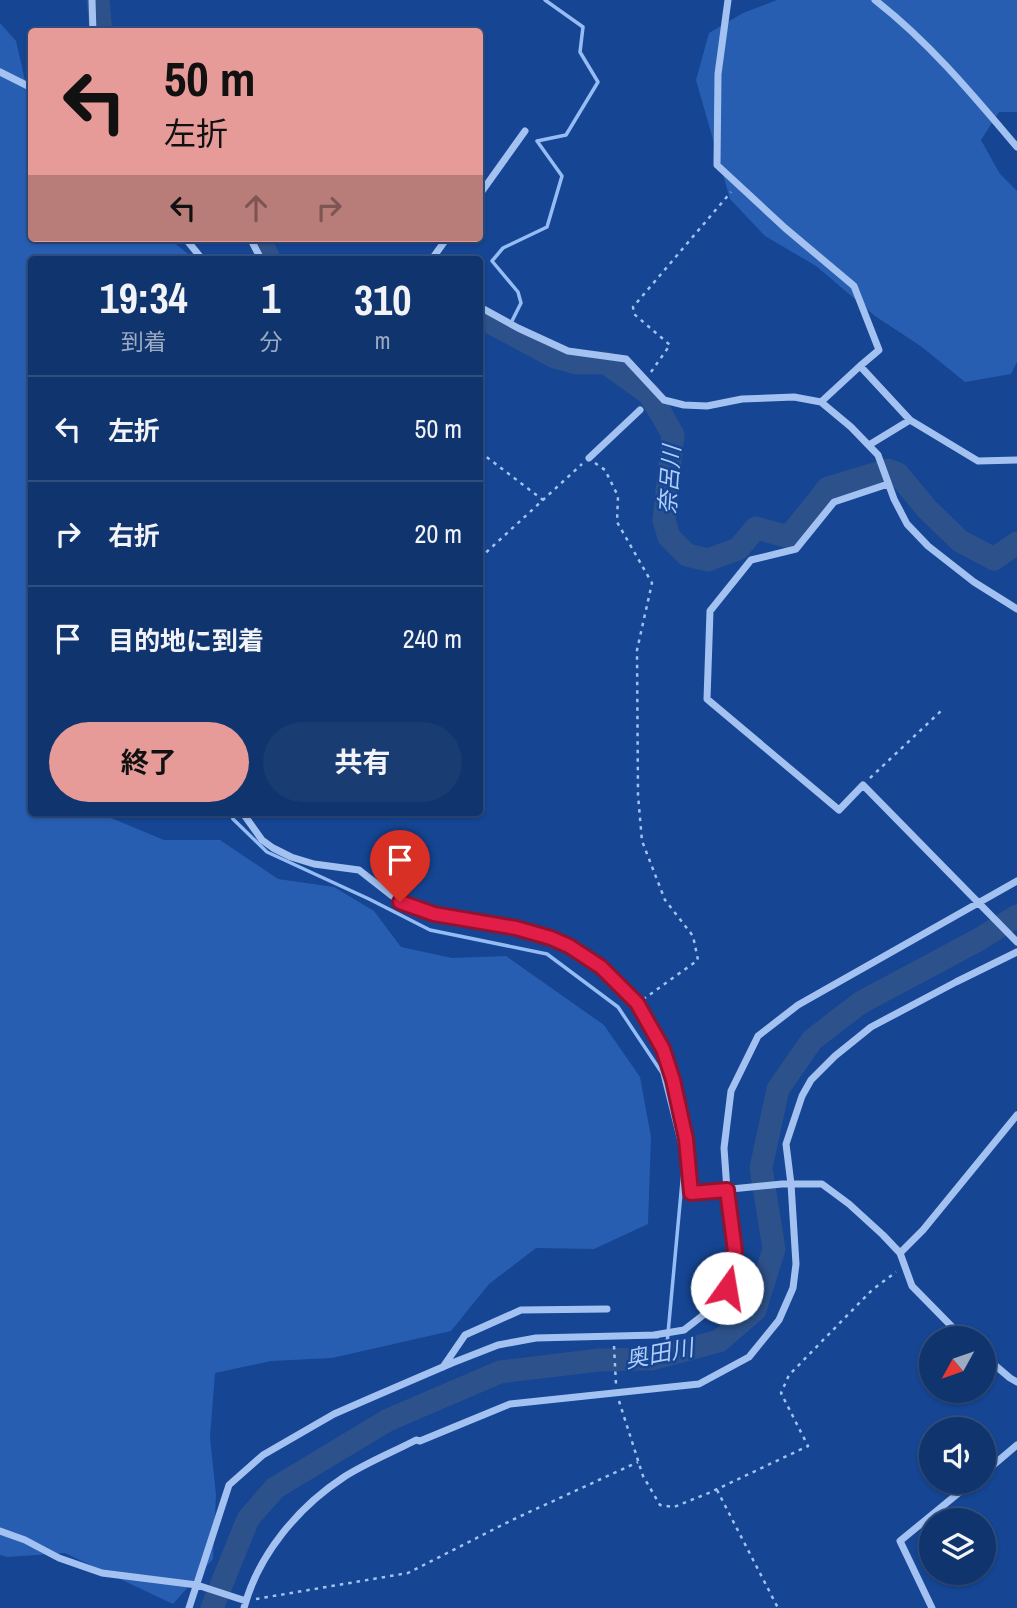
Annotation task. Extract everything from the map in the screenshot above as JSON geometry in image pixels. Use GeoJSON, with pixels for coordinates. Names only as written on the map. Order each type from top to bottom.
{"type":"FeatureCollection","features":[{"type":"Feature","properties":{"kind":"street"},"geometry":{"type":"LineString","coordinates":[[92,0],[93,28]]}},
{"type":"Feature","properties":{"kind":"street"},"geometry":{"type":"LineString","coordinates":[[728,0],[718,74],[717,165],[785,228],[854,286],[879,350],[821,402]]}},
{"type":"Feature","properties":{"kind":"street"},"geometry":{"type":"LineString","coordinates":[[875,0],[903,22],[977,99],[1017,146]]}},
{"type":"Feature","properties":{"kind":"street"},"geometry":{"type":"LineString","coordinates":[[0,72],[28,87]]}},
{"type":"Feature","properties":{"kind":"street"},"geometry":{"type":"LineString","coordinates":[[483,190],[526,131]]}},
{"type":"Feature","properties":{"kind":"street"},"geometry":{"type":"LineString","coordinates":[[189,242],[200,256]]}},
{"type":"Feature","properties":{"kind":"street"},"geometry":{"type":"LineString","coordinates":[[483,309],[568,351],[626,359],[664,400],[684,405],[707,406],[742,399],[794,397],[821,402],[851,427],[878,455],[907,524],[928,546],[974,582],[1017,609]]}},
{"type":"Feature","properties":{"kind":"street"},"geometry":{"type":"LineString","coordinates":[[860,366],[910,420],[978,461],[1017,460]]}},
{"type":"Feature","properties":{"kind":"street"},"geometry":{"type":"LineString","coordinates":[[589,458],[640,410]]}},
{"type":"Feature","properties":{"kind":"street"},"geometry":{"type":"LineString","coordinates":[[869,445],[910,420]]}},
{"type":"Feature","properties":{"kind":"street"},"geometry":{"type":"LineString","coordinates":[[887,480],[834,502],[796,549],[751,560],[710,611],[707,699],[838,810],[863,785],[1017,942]]}},
{"type":"Feature","properties":{"kind":"street"},"geometry":{"type":"LineString","coordinates":[[245,816],[262,840],[291,857],[314,864],[359,870],[400,902],[434,914],[516,928],[551,938],[569,946],[601,967],[637,1003],[663,1049],[686,1139],[691,1193],[787,1184],[822,1184],[849,1204],[900,1253],[912,1286],[951,1326]]}},
{"type":"Feature","properties":{"kind":"street"},"geometry":{"type":"LineString","coordinates":[[189,1608],[229,1485],[263,1455],[334,1415],[498,1345],[536,1338],[657,1335],[654,1335],[684,1330],[711,1310],[727,1288],[735,1251],[724,1148],[731,1091],[758,1036],[798,1005],[1017,881]]}},
{"type":"Feature","properties":{"kind":"street"},"geometry":{"type":"LineString","coordinates":[[0,1531],[59,1558],[102,1573],[197,1585],[245,1605],[261,1566],[285,1528],[300,1513],[344,1477],[416,1440],[420,1441],[510,1404],[699,1384],[749,1357],[779,1320],[793,1288],[796,1264],[787,1184],[786,1144],[802,1096],[811,1080],[871,1027],[1017,952]]}},
{"type":"Feature","properties":{"kind":"street"},"geometry":{"type":"LineString","coordinates":[[900,1253],[923,1230],[1017,1115]]}},
{"type":"Feature","properties":{"kind":"street"},"geometry":{"type":"LineString","coordinates":[[442,1367],[465,1335],[520,1310],[607,1309]]}},
{"type":"Feature","properties":{"kind":"street"},"geometry":{"type":"LineString","coordinates":[[996,1366],[1017,1382]]}},
{"type":"Feature","properties":{"kind":"street"},"geometry":{"type":"LineString","coordinates":[[996,1463],[1017,1445]]}},
{"type":"Feature","properties":{"kind":"street"},"geometry":{"type":"LineString","coordinates":[[932,1608],[900,1541],[957,1494]]}},
{"type":"Feature","properties":{"kind":"path"},"geometry":{"type":"LineString","coordinates":[[646,380],[670,345],[634,314],[633,307],[737,184]]}},
{"type":"Feature","properties":{"kind":"path"},"geometry":{"type":"LineString","coordinates":[[483,454],[543,500]]}},
{"type":"Feature","properties":{"kind":"path"},"geometry":{"type":"LineString","coordinates":[[483,555],[589,458],[605,470],[618,496],[617,522],[652,583],[637,650],[638,795],[642,841],[665,900],[693,936],[698,960],[637,1003]]}},
{"type":"Feature","properties":{"kind":"path"},"geometry":{"type":"LineString","coordinates":[[863,785],[942,710]]}},
{"type":"Feature","properties":{"kind":"path"},"geometry":{"type":"LineString","coordinates":[[613,1336],[617,1394],[643,1476],[660,1505],[674,1507],[717,1490],[808,1446],[781,1393],[789,1376],[872,1290],[905,1266]]}},
{"type":"Feature","properties":{"kind":"path"},"geometry":{"type":"LineString","coordinates":[[245,1605],[408,1573],[512,1520],[639,1462]]}},
{"type":"Feature","properties":{"kind":"path"},"geometry":{"type":"LineString","coordinates":[[717,1490],[778,1608]]}},
{"type":"Feature","properties":{"kind":"shaded area"},"geometry":{"type":"Polygon","coordinates":[[[777,0],[1017,0],[1017,112],[999,112],[981,140],[1000,174],[1017,191],[1017,362],[1011,374],[965,382],[922,347],[875,316],[816,266],[765,236],[730,199],[696,80],[709,33],[743,13],[777,0]]]}},
{"type":"Feature","properties":{"kind":"shaded area"},"geometry":{"type":"Polygon","coordinates":[[[0,23],[16,41],[28,94],[28,242],[173,242],[191,256],[28,256],[28,816],[111,816],[164,840],[220,840],[278,879],[334,887],[374,911],[401,947],[452,958],[506,956],[604,1025],[640,1077],[651,1137],[648,1224],[594,1249],[536,1248],[489,1284],[451,1331],[332,1358],[271,1361],[215,1373],[210,1437],[216,1495],[213,1559],[173,1604],[65,1553],[7,1557],[0,1555],[0,23]]]}},
{"type":"Feature","properties":{"kind":"waterway","name":"奈呂川"},"geometry":{"type":"LineString","coordinates":[[98,0],[101,28]]}},
{"type":"Feature","properties":{"kind":"waterway"},"geometry":{"type":"LineString","coordinates":[[507,331],[521,303],[518,292],[492,261],[503,248],[547,227],[562,176],[537,141],[566,135],[598,82],[580,52],[583,27],[545,0]]}},
{"type":"Feature","properties":{"kind":"waterway","name":"奈呂川"},"geometry":{"type":"LineString","coordinates":[[261,242],[268,256]]}},
{"type":"Feature","properties":{"kind":"waterway","name":"奈呂川"},"geometry":{"type":"LineString","coordinates":[[483,319],[555,357],[576,363],[606,363],[649,394],[673,435],[664,520],[669,537],[687,555],[708,560],[738,549],[756,528],[789,537],[828,488],[888,470],[898,474],[927,509],[960,541],[994,559],[1017,543]]}},
{"type":"Feature","properties":{"kind":"waterway"},"geometry":{"type":"LineString","coordinates":[[232,816],[267,852],[430,930],[547,954],[618,1007],[662,1073],[684,1160],[666,1355]]}},
{"type":"Feature","properties":{"kind":"waterway","name":"奥田川"},"geometry":{"type":"LineString","coordinates":[[212,1608],[248,1519],[275,1488],[388,1420],[500,1372],[599,1360],[652,1359],[719,1341],[755,1310],[774,1249],[761,1168],[778,1089],[812,1040],[860,1003],[1017,916]]}},
{"type":"Feature","properties":{"kind":"route"},"geometry":{"type":"LineString","coordinates":[[400,902],[434,914],[516,928],[551,938],[569,946],[601,967],[637,1003],[663,1049],[673,1080],[686,1139],[691,1193],[727,1190],[735,1251],[727,1288]]}}]}
